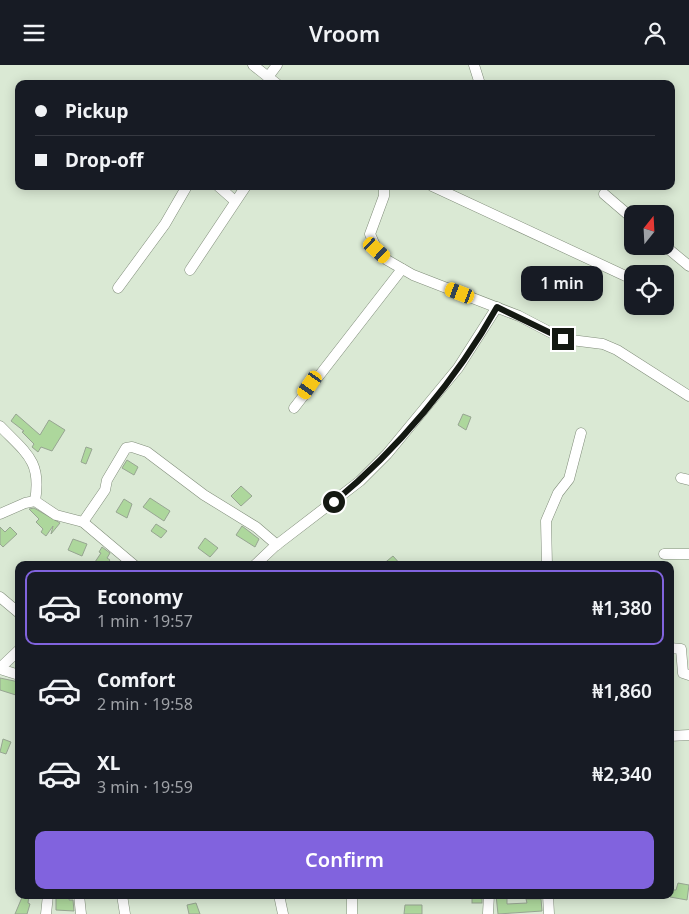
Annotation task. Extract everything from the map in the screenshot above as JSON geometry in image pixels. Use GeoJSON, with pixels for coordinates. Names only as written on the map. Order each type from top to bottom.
{"type":"FeatureCollection","features":[{"type":"Feature","properties":{"kind":"street"},"geometry":{"type":"LineString","coordinates":[[253,65],[272,80]]}},
{"type":"Feature","properties":{"kind":"street"},"geometry":{"type":"LineString","coordinates":[[268,77],[277,65]]}},
{"type":"Feature","properties":{"kind":"street"},"geometry":{"type":"LineString","coordinates":[[474,65],[479,80]]}},
{"type":"Feature","properties":{"kind":"street"},"geometry":{"type":"LineString","coordinates":[[118,288],[165,224],[185,190]]}},
{"type":"Feature","properties":{"kind":"street"},"geometry":{"type":"LineString","coordinates":[[223,190],[235,201]]}},
{"type":"Feature","properties":{"kind":"street"},"geometry":{"type":"LineString","coordinates":[[190,270],[243,190]]}},
{"type":"Feature","properties":{"kind":"street"},"geometry":{"type":"LineString","coordinates":[[384,190],[384,196],[371,226],[372,242],[387,260],[413,275],[497,307],[563,339],[603,344],[617,350],[689,395]]}},
{"type":"Feature","properties":{"kind":"street"},"geometry":{"type":"LineString","coordinates":[[441,190],[624,275]]}},
{"type":"Feature","properties":{"kind":"street"},"geometry":{"type":"LineString","coordinates":[[604,194],[624,211]]}},
{"type":"Feature","properties":{"kind":"street"},"geometry":{"type":"LineString","coordinates":[[674,254],[689,266]]}},
{"type":"Feature","properties":{"kind":"street"},"geometry":{"type":"LineString","coordinates":[[294,408],[402,269]]}},
{"type":"Feature","properties":{"kind":"street"},"geometry":{"type":"LineString","coordinates":[[259,561],[277,545],[354,486],[387,454],[458,368],[497,307]]}},
{"type":"Feature","properties":{"kind":"street"},"geometry":{"type":"LineString","coordinates":[[0,425],[34,465],[38,480],[35,501]]}},
{"type":"Feature","properties":{"kind":"street"},"geometry":{"type":"LineString","coordinates":[[548,561],[546,521],[558,493],[569,479],[582,433]]}},
{"type":"Feature","properties":{"kind":"street"},"geometry":{"type":"LineString","coordinates":[[82,522],[105,490],[107,480],[126,448],[132,447],[147,452],[204,495],[256,527],[277,545]]}},
{"type":"Feature","properties":{"kind":"street"},"geometry":{"type":"LineString","coordinates":[[0,514],[25,503],[35,501],[56,515],[82,522],[129,561]]}},
{"type":"Feature","properties":{"kind":"street"},"geometry":{"type":"LineString","coordinates":[[664,554],[689,554]]}},
{"type":"Feature","properties":{"kind":"street"},"geometry":{"type":"LineString","coordinates":[[0,597],[15,610]]}},
{"type":"Feature","properties":{"kind":"street"},"geometry":{"type":"LineString","coordinates":[[674,648],[681,649],[683,673],[689,675]]}},
{"type":"Feature","properties":{"kind":"street"},"geometry":{"type":"LineString","coordinates":[[15,654],[0,669],[15,674]]}},
{"type":"Feature","properties":{"kind":"street"},"geometry":{"type":"LineString","coordinates":[[674,736],[689,735]]}},
{"type":"Feature","properties":{"kind":"street"},"geometry":{"type":"LineString","coordinates":[[46,914],[48,899]]}},
{"type":"Feature","properties":{"kind":"street"},"geometry":{"type":"LineString","coordinates":[[79,899],[81,914]]}},
{"type":"Feature","properties":{"kind":"street"},"geometry":{"type":"LineString","coordinates":[[123,899],[125,914]]}},
{"type":"Feature","properties":{"kind":"street"},"geometry":{"type":"LineString","coordinates":[[280,899],[283,914]]}},
{"type":"Feature","properties":{"kind":"street"},"geometry":{"type":"LineString","coordinates":[[352,899],[352,914]]}},
{"type":"Feature","properties":{"kind":"street"},"geometry":{"type":"LineString","coordinates":[[488,899],[488,913]]}},
{"type":"Feature","properties":{"kind":"street"},"geometry":{"type":"LineString","coordinates":[[548,899],[549,914]]}},
{"type":"Feature","properties":{"kind":"building"},"geometry":{"type":"Polygon","coordinates":[[[16,414],[40,435],[49,420],[65,430],[52,451],[41,447],[38,452],[32,447],[34,444],[22,432],[24,431],[11,421],[16,414]]]}},
{"type":"Feature","properties":{"kind":"building"},"geometry":{"type":"Polygon","coordinates":[[[463,414],[471,417],[466,430],[458,425],[463,414]]]}},
{"type":"Feature","properties":{"kind":"building"},"geometry":{"type":"Polygon","coordinates":[[[86,447],[92,449],[86,464],[81,462],[86,447]]]}},
{"type":"Feature","properties":{"kind":"building"},"geometry":{"type":"Polygon","coordinates":[[[127,460],[138,467],[134,475],[122,468],[127,460]]]}},
{"type":"Feature","properties":{"kind":"building"},"geometry":{"type":"Polygon","coordinates":[[[241,486],[252,496],[241,506],[231,496],[241,486]]]}},
{"type":"Feature","properties":{"kind":"building"},"geometry":{"type":"Polygon","coordinates":[[[150,498],[170,511],[164,521],[143,507],[150,498]]]}},
{"type":"Feature","properties":{"kind":"building"},"geometry":{"type":"Polygon","coordinates":[[[124,499],[132,504],[127,518],[116,512],[124,499]]]}},
{"type":"Feature","properties":{"kind":"building"},"geometry":{"type":"Polygon","coordinates":[[[34,508],[60,523],[51,534],[53,526],[46,536],[41,532],[43,529],[36,522],[39,519],[29,509],[34,508]]]}},
{"type":"Feature","properties":{"kind":"building"},"geometry":{"type":"Polygon","coordinates":[[[156,524],[167,531],[161,538],[151,531],[156,524]]]}},
{"type":"Feature","properties":{"kind":"building"},"geometry":{"type":"Polygon","coordinates":[[[242,526],[259,539],[255,547],[236,535],[242,526]]]}},
{"type":"Feature","properties":{"kind":"building"},"geometry":{"type":"Polygon","coordinates":[[[0,527],[5,532],[10,527],[17,534],[3,547],[0,544],[0,527]]]}},
{"type":"Feature","properties":{"kind":"building"},"geometry":{"type":"Polygon","coordinates":[[[205,538],[218,548],[210,557],[198,548],[205,538]]]}},
{"type":"Feature","properties":{"kind":"building"},"geometry":{"type":"Polygon","coordinates":[[[73,539],[87,544],[82,556],[68,550],[73,539]]]}},
{"type":"Feature","properties":{"kind":"building"},"geometry":{"type":"Polygon","coordinates":[[[102,547],[110,553],[107,558],[109,561],[96,561],[101,553],[99,552],[102,547]]]}},
{"type":"Feature","properties":{"kind":"building"},"geometry":{"type":"Polygon","coordinates":[[[393,556],[397,561],[387,561],[393,556]]]}},
{"type":"Feature","properties":{"kind":"building"},"geometry":{"type":"Polygon","coordinates":[[[0,678],[15,681],[15,695],[0,690],[0,678]]]}},
{"type":"Feature","properties":{"kind":"building"},"geometry":{"type":"Polygon","coordinates":[[[3,739],[11,742],[6,754],[0,752],[3,739]]]}},
{"type":"Feature","properties":{"kind":"building"},"geometry":{"type":"Polygon","coordinates":[[[678,883],[689,885],[687,900],[674,898],[674,890],[676,890],[678,883]]]}},
{"type":"Feature","properties":{"kind":"building"},"geometry":{"type":"Polygon","coordinates":[[[21,899],[28,899],[28,903],[30,904],[27,914],[15,914],[21,899]]]}},
{"type":"Feature","properties":{"kind":"building"},"geometry":{"type":"Polygon","coordinates":[[[56,899],[73,900],[74,911],[56,910],[56,899]]]}},
{"type":"Feature","properties":{"kind":"building"},"geometry":{"type":"Polygon","coordinates":[[[472,899],[482,899],[482,903],[472,903],[472,899]]]}},
{"type":"Feature","properties":{"kind":"building"},"geometry":{"type":"Polygon","coordinates":[[[496,899],[507,899],[507,904],[527,903],[526,899],[541,899],[542,911],[498,914],[496,899]]]}},
{"type":"Feature","properties":{"kind":"building"},"geometry":{"type":"Polygon","coordinates":[[[196,903],[200,914],[189,914],[187,905],[196,903]]]}},
{"type":"Feature","properties":{"kind":"building"},"geometry":{"type":"Polygon","coordinates":[[[405,905],[422,905],[422,914],[404,914],[405,905]]]}},
{"type":"Feature","properties":{"kind":"route"},"geometry":{"type":"LineString","coordinates":[[334,502],[360,481],[387,454],[458,368],[497,307],[563,339]]}}]}
